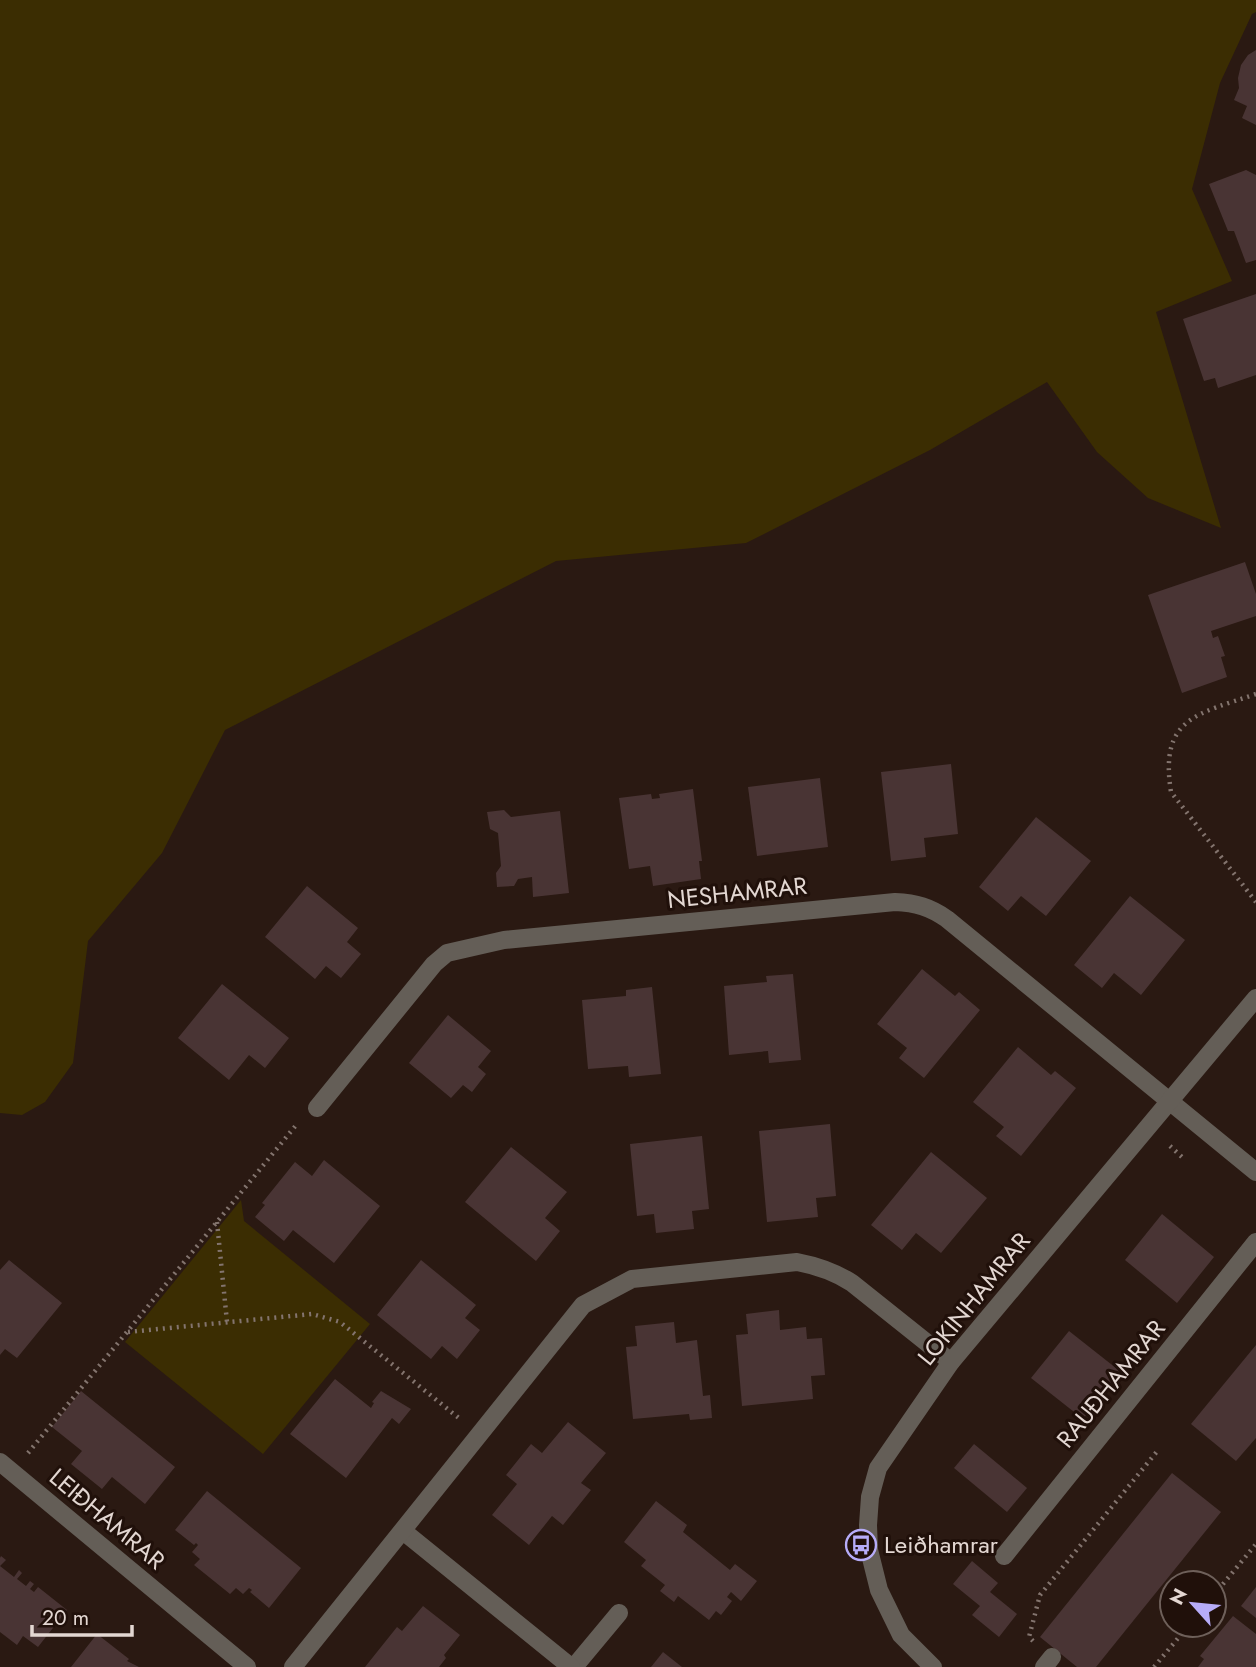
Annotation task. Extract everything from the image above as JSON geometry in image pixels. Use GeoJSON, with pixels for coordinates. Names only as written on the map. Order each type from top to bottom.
{"type":"FeatureCollection","features":[{"type":"Feature","properties":{"kind":"street","name":"NESHAMRAR"},"geometry":{"type":"LineString","coordinates":[[317,1108],[434,964],[447,953],[504,940],[895,902],[916,903],[947,919],[1168,1101]]}},
{"type":"Feature","properties":{"kind":"street","name":"LOKINHAMRAR"},"geometry":{"type":"LineString","coordinates":[[933,1667],[901,1635],[879,1590],[869,1550],[870,1497],[878,1468],[951,1362],[1256,998]]}},
{"type":"Feature","properties":{"kind":"street"},"geometry":{"type":"LineString","coordinates":[[1168,1101],[1256,1172]]}},
{"type":"Feature","properties":{"kind":"street","name":"RAUÐHAMRAR"},"geometry":{"type":"LineString","coordinates":[[1004,1556],[1256,1241]]}},
{"type":"Feature","properties":{"kind":"street"},"geometry":{"type":"LineString","coordinates":[[293,1667],[583,1305],[632,1279],[797,1262],[818,1266],[852,1283],[951,1362]]}},
{"type":"Feature","properties":{"kind":"street","name":"LEIÐHAMRAR"},"geometry":{"type":"LineString","coordinates":[[6,1467],[247,1667]]}},
{"type":"Feature","properties":{"kind":"street"},"geometry":{"type":"LineString","coordinates":[[402,1531],[573,1667],[619,1613]]}},
{"type":"Feature","properties":{"kind":"path"},"geometry":{"type":"LineString","coordinates":[[1256,694],[1192,716],[1176,736],[1168,764],[1171,792],[1256,902]]}},
{"type":"Feature","properties":{"kind":"path"},"geometry":{"type":"LineString","coordinates":[[6,1467],[128,1332],[297,1124],[317,1108]]}},
{"type":"Feature","properties":{"kind":"path"},"geometry":{"type":"LineString","coordinates":[[1170,1146],[1183,1158]]}},
{"type":"Feature","properties":{"kind":"path"},"geometry":{"type":"LineString","coordinates":[[217,1222],[227,1322]]}},
{"type":"Feature","properties":{"kind":"path"},"geometry":{"type":"LineString","coordinates":[[128,1332],[312,1314],[340,1322],[479,1435]]}},
{"type":"Feature","properties":{"kind":"path"},"geometry":{"type":"LineString","coordinates":[[1048,1662],[1029,1637],[1040,1595],[1159,1449]]}},
{"type":"Feature","properties":{"kind":"path"},"geometry":{"type":"LineString","coordinates":[[1228,1578],[1256,1544]]}},
{"type":"Feature","properties":{"kind":"path"},"geometry":{"type":"LineString","coordinates":[[1154,1667],[1177,1639]]}},
{"type":"Feature","properties":{"kind":"shaded area"},"geometry":{"type":"Polygon","coordinates":[[[0,0],[1256,0],[1256,12],[1252,14],[1220,83],[1192,189],[1232,281],[1156,312],[1221,528],[1148,498],[1097,452],[1047,382],[930,450],[746,543],[556,561],[225,730],[162,853],[88,941],[73,1063],[45,1102],[22,1115],[0,1113],[0,0]]]}},
{"type":"Feature","properties":{"kind":"shaded area"},"geometry":{"type":"Polygon","coordinates":[[[241,1200],[244,1221],[370,1324],[263,1454],[125,1342],[241,1200]]]}},
{"type":"Feature","properties":{"kind":"building"},"geometry":{"type":"Polygon","coordinates":[[[1256,50],[1256,125],[1242,118],[1247,106],[1234,100],[1239,88],[1241,65],[1248,55],[1256,50]]]}},
{"type":"Feature","properties":{"kind":"building"},"geometry":{"type":"Polygon","coordinates":[[[1246,170],[1256,175],[1256,260],[1246,263],[1234,231],[1228,231],[1209,184],[1246,170]]]}},
{"type":"Feature","properties":{"kind":"building"},"geometry":{"type":"Polygon","coordinates":[[[1256,294],[1256,375],[1218,388],[1215,378],[1204,381],[1183,319],[1256,294]]]}},
{"type":"Feature","properties":{"kind":"building"},"geometry":{"type":"Polygon","coordinates":[[[1245,562],[1256,594],[1256,616],[1211,631],[1213,638],[1218,636],[1225,656],[1221,657],[1227,677],[1182,693],[1148,595],[1245,562]]]}},
{"type":"Feature","properties":{"kind":"building"},"geometry":{"type":"Polygon","coordinates":[[[951,764],[958,834],[924,838],[926,857],[891,861],[881,772],[951,764]]]}},
{"type":"Feature","properties":{"kind":"building"},"geometry":{"type":"Polygon","coordinates":[[[820,778],[828,847],[757,856],[748,787],[820,778]]]}},
{"type":"Feature","properties":{"kind":"building"},"geometry":{"type":"Polygon","coordinates":[[[693,789],[702,861],[699,861],[701,879],[653,886],[650,866],[629,869],[619,798],[651,794],[652,799],[660,798],[659,794],[693,789]]]}},
{"type":"Feature","properties":{"kind":"building"},"geometry":{"type":"Polygon","coordinates":[[[504,810],[511,817],[560,811],[569,893],[533,897],[532,877],[518,879],[514,886],[497,887],[496,873],[501,866],[498,833],[490,829],[487,812],[504,810]]]}},
{"type":"Feature","properties":{"kind":"building"},"geometry":{"type":"Polygon","coordinates":[[[1036,817],[1091,861],[1046,916],[1021,896],[1008,911],[979,887],[1036,817]]]}},
{"type":"Feature","properties":{"kind":"building"},"geometry":{"type":"Polygon","coordinates":[[[307,886],[358,928],[347,942],[361,954],[341,978],[326,966],[315,979],[265,937],[307,886]]]}},
{"type":"Feature","properties":{"kind":"building"},"geometry":{"type":"Polygon","coordinates":[[[1130,896],[1185,940],[1141,995],[1114,973],[1102,988],[1074,965],[1130,896]]]}},
{"type":"Feature","properties":{"kind":"building"},"geometry":{"type":"Polygon","coordinates":[[[922,969],[955,996],[959,992],[980,1010],[924,1078],[899,1058],[907,1048],[877,1024],[922,969]]]}},
{"type":"Feature","properties":{"kind":"building"},"geometry":{"type":"Polygon","coordinates":[[[793,974],[801,1060],[769,1063],[768,1051],[729,1055],[724,986],[767,982],[766,976],[793,974]]]}},
{"type":"Feature","properties":{"kind":"building"},"geometry":{"type":"Polygon","coordinates":[[[222,984],[289,1038],[265,1068],[249,1055],[229,1080],[178,1038],[222,984]]]}},
{"type":"Feature","properties":{"kind":"building"},"geometry":{"type":"Polygon","coordinates":[[[652,987],[661,1074],[629,1077],[628,1066],[588,1069],[582,1000],[626,996],[626,990],[652,987]]]}},
{"type":"Feature","properties":{"kind":"building"},"geometry":{"type":"Polygon","coordinates":[[[448,1015],[491,1051],[478,1067],[486,1074],[472,1092],[463,1085],[451,1098],[409,1063],[448,1015]]]}},
{"type":"Feature","properties":{"kind":"building"},"geometry":{"type":"Polygon","coordinates":[[[1018,1047],[1051,1075],[1055,1071],[1076,1088],[1021,1156],[996,1136],[1004,1127],[973,1102],[1018,1047]]]}},
{"type":"Feature","properties":{"kind":"building"},"geometry":{"type":"Polygon","coordinates":[[[830,1124],[836,1196],[816,1198],[818,1217],[767,1222],[759,1131],[830,1124]]]}},
{"type":"Feature","properties":{"kind":"building"},"geometry":{"type":"Polygon","coordinates":[[[702,1136],[709,1209],[692,1211],[694,1229],[656,1233],[654,1214],[637,1216],[630,1144],[702,1136]]]}},
{"type":"Feature","properties":{"kind":"building"},"geometry":{"type":"Polygon","coordinates":[[[511,1147],[567,1192],[545,1218],[560,1231],[536,1261],[465,1202],[511,1147]]]}},
{"type":"Feature","properties":{"kind":"building"},"geometry":{"type":"Polygon","coordinates":[[[931,1152],[987,1198],[941,1253],[916,1233],[902,1250],[871,1225],[931,1152]]]}},
{"type":"Feature","properties":{"kind":"building"},"geometry":{"type":"Polygon","coordinates":[[[324,1160],[380,1206],[334,1263],[293,1230],[284,1241],[255,1217],[265,1205],[262,1203],[295,1162],[312,1176],[324,1160]]]}},
{"type":"Feature","properties":{"kind":"building"},"geometry":{"type":"Polygon","coordinates":[[[1162,1214],[1214,1257],[1177,1303],[1125,1260],[1162,1214]]]}},
{"type":"Feature","properties":{"kind":"building"},"geometry":{"type":"Polygon","coordinates":[[[9,1260],[62,1303],[17,1358],[5,1349],[0,1355],[0,1270],[9,1260]]]}},
{"type":"Feature","properties":{"kind":"building"},"geometry":{"type":"Polygon","coordinates":[[[421,1260],[476,1305],[465,1318],[480,1330],[457,1359],[442,1346],[431,1359],[377,1315],[421,1260]]]}},
{"type":"Feature","properties":{"kind":"building"},"geometry":{"type":"Polygon","coordinates":[[[779,1310],[780,1330],[806,1327],[807,1339],[822,1338],[825,1375],[811,1376],[813,1399],[742,1406],[736,1335],[748,1334],[746,1314],[779,1310]]]}},
{"type":"Feature","properties":{"kind":"building"},"geometry":{"type":"Polygon","coordinates":[[[674,1322],[676,1343],[697,1340],[703,1396],[710,1395],[712,1418],[690,1420],[689,1414],[633,1419],[626,1347],[637,1346],[635,1326],[674,1322]]]}},
{"type":"Feature","properties":{"kind":"building"},"geometry":{"type":"Polygon","coordinates":[[[1069,1331],[1121,1372],[1083,1419],[1031,1378],[1069,1331]]]}},
{"type":"Feature","properties":{"kind":"building"},"geometry":{"type":"Polygon","coordinates":[[[1256,1345],[1256,1438],[1236,1461],[1191,1424],[1256,1345]]]}},
{"type":"Feature","properties":{"kind":"building"},"geometry":{"type":"Polygon","coordinates":[[[335,1379],[371,1408],[374,1403],[372,1402],[381,1391],[411,1409],[399,1424],[392,1418],[346,1478],[290,1434],[335,1379]]]}},
{"type":"Feature","properties":{"kind":"building"},"geometry":{"type":"Polygon","coordinates":[[[81,1391],[175,1467],[145,1504],[112,1477],[102,1489],[71,1464],[82,1451],[52,1427],[81,1391]]]}},
{"type":"Feature","properties":{"kind":"building"},"geometry":{"type":"Polygon","coordinates":[[[568,1422],[606,1453],[581,1483],[591,1490],[563,1525],[552,1516],[529,1545],[492,1515],[517,1484],[506,1475],[531,1444],[542,1453],[568,1422]]]}},
{"type":"Feature","properties":{"kind":"building"},"geometry":{"type":"Polygon","coordinates":[[[974,1444],[1027,1488],[1007,1512],[954,1468],[974,1444]]]}},
{"type":"Feature","properties":{"kind":"building"},"geometry":{"type":"Polygon","coordinates":[[[1172,1473],[1221,1512],[1175,1569],[1158,1569],[1158,1590],[1096,1667],[1077,1667],[1040,1637],[1172,1473]]]}},
{"type":"Feature","properties":{"kind":"building"},"geometry":{"type":"Polygon","coordinates":[[[207,1491],[301,1568],[269,1608],[250,1592],[252,1590],[249,1588],[243,1594],[236,1588],[230,1594],[194,1565],[200,1559],[192,1552],[198,1545],[194,1545],[175,1530],[207,1491]]]}},
{"type":"Feature","properties":{"kind":"building"},"geometry":{"type":"Polygon","coordinates":[[[656,1501],[687,1525],[683,1532],[730,1570],[735,1564],[757,1581],[741,1601],[731,1592],[727,1597],[732,1601],[721,1615],[716,1611],[709,1620],[678,1596],[674,1602],[660,1591],[665,1585],[641,1566],[646,1560],[624,1542],[656,1501]]]}},
{"type":"Feature","properties":{"kind":"building"},"geometry":{"type":"Polygon","coordinates":[[[1,1556],[6,1560],[0,1566],[0,1558],[1,1556]]]}},
{"type":"Feature","properties":{"kind":"building"},"geometry":{"type":"Polygon","coordinates":[[[972,1561],[998,1583],[990,1592],[1017,1614],[999,1637],[972,1615],[980,1606],[953,1584],[972,1561]]]}},
{"type":"Feature","properties":{"kind":"building"},"geometry":{"type":"Polygon","coordinates":[[[0,1566],[14,1577],[19,1570],[22,1573],[17,1579],[26,1586],[30,1581],[34,1584],[30,1589],[34,1592],[38,1587],[67,1610],[38,1647],[23,1636],[17,1645],[0,1632],[0,1566]]]}},
{"type":"Feature","properties":{"kind":"building"},"geometry":{"type":"Polygon","coordinates":[[[1256,1587],[1256,1618],[1241,1606],[1256,1587]]]}},
{"type":"Feature","properties":{"kind":"building"},"geometry":{"type":"Polygon","coordinates":[[[423,1606],[460,1635],[444,1655],[446,1658],[439,1667],[365,1667],[397,1627],[402,1631],[423,1606]]]}},
{"type":"Feature","properties":{"kind":"building"},"geometry":{"type":"Polygon","coordinates":[[[1233,1616],[1256,1634],[1256,1667],[1198,1667],[1204,1659],[1200,1656],[1214,1639],[1228,1639],[1228,1622],[1233,1616]]]}},
{"type":"Feature","properties":{"kind":"building"},"geometry":{"type":"Polygon","coordinates":[[[97,1634],[129,1659],[127,1661],[139,1667],[71,1667],[97,1634]]]}},
{"type":"Feature","properties":{"kind":"building"},"geometry":{"type":"Polygon","coordinates":[[[663,1652],[682,1667],[651,1667],[663,1652]]]}},
{"type":"Feature","properties":{"kind":"place","name":"Leiðhamrar"},"geometry":{"type":"Point","coordinates":[861,1545]}}]}
